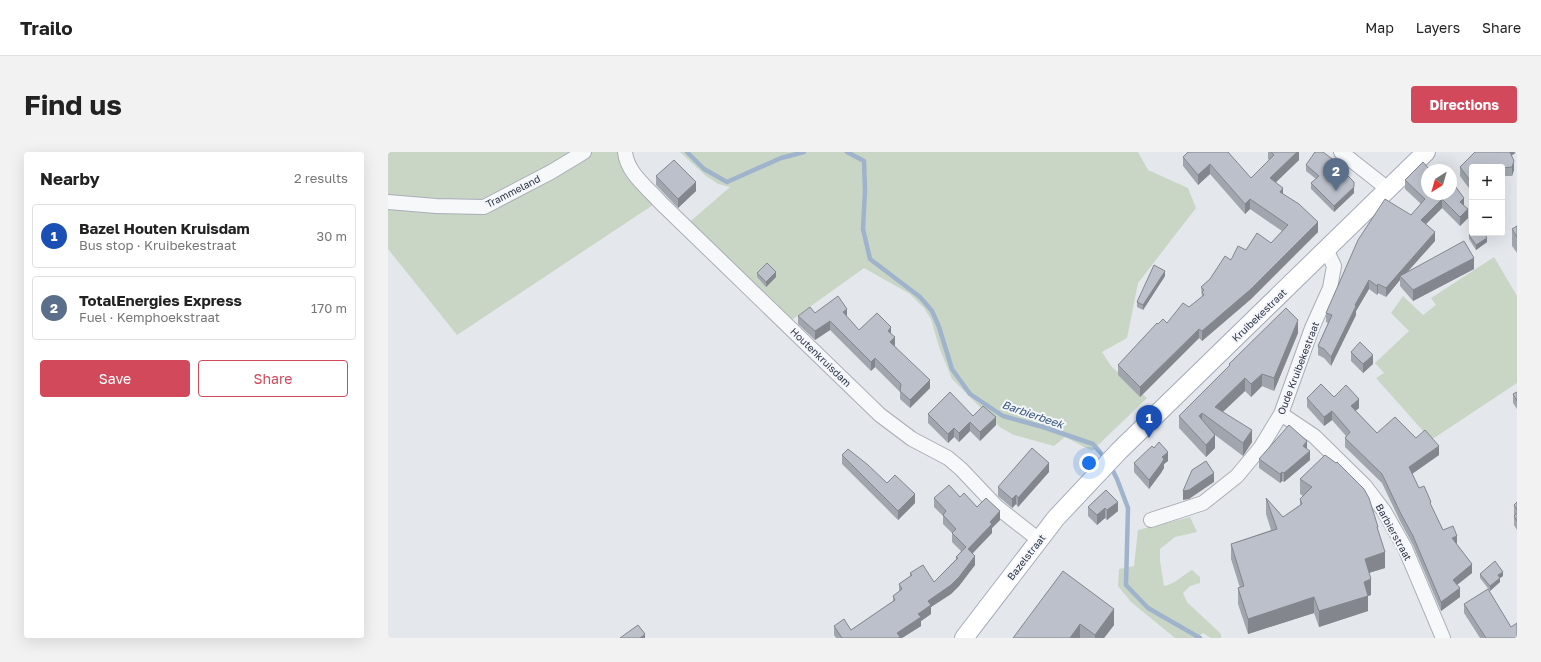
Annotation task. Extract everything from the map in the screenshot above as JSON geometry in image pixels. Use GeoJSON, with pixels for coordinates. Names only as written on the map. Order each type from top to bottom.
{"type":"FeatureCollection","features":[{"type":"Feature","properties":{"kind":"main road","name":"Kruibekestraat"},"geometry":{"type":"LineString","coordinates":[[1092,480],[1119,451],[1426,152]]}},
{"type":"Feature","properties":{"kind":"main road","name":"Bazelstraat"},"geometry":{"type":"LineString","coordinates":[[964,638],[1056,518],[1092,480]]}},
{"type":"Feature","properties":{"kind":"street","name":"Trammeland"},"geometry":{"type":"LineString","coordinates":[[388,202],[436,206],[484,207],[551,172],[584,152]]}},
{"type":"Feature","properties":{"kind":"street","name":"Houtenkruisdam"},"geometry":{"type":"LineString","coordinates":[[625,152],[626,161],[636,176],[662,203],[880,415],[912,440],[948,458],[961,469],[997,507],[1039,540]]}},
{"type":"Feature","properties":{"kind":"street"},"geometry":{"type":"LineString","coordinates":[[1341,152],[1388,189]]}},
{"type":"Feature","properties":{"kind":"street","name":"Oude Kruibekestraat"},"geometry":{"type":"LineString","coordinates":[[1151,520],[1203,503],[1237,476],[1261,447],[1281,414],[1312,328],[1330,288],[1334,266],[1326,249]]}},
{"type":"Feature","properties":{"kind":"street","name":"Barbierstraat"},"geometry":{"type":"LineString","coordinates":[[1281,414],[1314,436],[1365,486],[1384,511],[1405,548],[1443,638]]}},
{"type":"Feature","properties":{"kind":"green space"},"geometry":{"type":"Polygon","coordinates":[[[388,152],[625,152],[659,201],[457,335],[388,249],[388,152]]]}},
{"type":"Feature","properties":{"kind":"green space"},"geometry":{"type":"Polygon","coordinates":[[[680,152],[1138,152],[1148,170],[1188,188],[1196,208],[1138,283],[1127,338],[1102,352],[1111,366],[1147,398],[1092,451],[1065,437],[1054,446],[1014,435],[1001,428],[952,379],[939,347],[931,319],[924,308],[910,294],[864,268],[786,324],[685,226],[730,187],[718,184],[706,176],[680,152]]]}},
{"type":"Feature","properties":{"kind":"green space"},"geometry":{"type":"Polygon","coordinates":[[[1494,257],[1517,296],[1517,383],[1431,440],[1376,378],[1384,373],[1375,363],[1409,331],[1391,313],[1403,296],[1423,315],[1436,305],[1431,298],[1494,257]]]}},
{"type":"Feature","properties":{"kind":"green space"},"geometry":{"type":"Polygon","coordinates":[[[1190,517],[1197,532],[1175,537],[1160,549],[1160,561],[1164,586],[1192,570],[1200,577],[1200,583],[1190,586],[1183,593],[1187,602],[1221,634],[1221,638],[1211,638],[1203,633],[1197,638],[1175,638],[1131,602],[1118,586],[1119,569],[1134,566],[1138,530],[1190,517]]]}},
{"type":"Feature","properties":{"kind":"building"},"geometry":{"type":"Polygon","coordinates":[[[1188,152],[1228,152],[1251,178],[1274,155],[1271,152],[1297,152],[1270,178],[1283,188],[1280,192],[1299,204],[1318,222],[1251,289],[1202,331],[1199,329],[1140,387],[1118,365],[1157,323],[1158,324],[1163,319],[1167,323],[1183,303],[1189,307],[1204,295],[1202,292],[1204,290],[1201,287],[1210,279],[1225,256],[1231,260],[1238,246],[1246,250],[1257,233],[1271,243],[1288,225],[1250,199],[1245,204],[1210,164],[1198,175],[1183,157],[1188,152]]]}},
{"type":"Feature","properties":{"kind":"building"},"geometry":{"type":"Polygon","coordinates":[[[1315,152],[1323,152],[1335,161],[1334,162],[1354,182],[1354,187],[1334,206],[1311,183],[1319,176],[1306,165],[1315,152]]]}},
{"type":"Feature","properties":{"kind":"building"},"geometry":{"type":"Polygon","coordinates":[[[1475,152],[1510,152],[1514,161],[1512,167],[1505,168],[1505,164],[1469,164],[1469,179],[1460,167],[1475,152]]]}},
{"type":"Feature","properties":{"kind":"building"},"geometry":{"type":"Polygon","coordinates":[[[674,160],[696,182],[678,199],[656,176],[674,160]]]}},
{"type":"Feature","properties":{"kind":"building"},"geometry":{"type":"Polygon","coordinates":[[[1421,164],[1421,195],[1405,180],[1421,164]]]}},
{"type":"Feature","properties":{"kind":"building"},"geometry":{"type":"Polygon","coordinates":[[[1457,189],[1464,198],[1460,202],[1468,209],[1460,217],[1443,200],[1457,200],[1457,189]]]}},
{"type":"Feature","properties":{"kind":"building"},"geometry":{"type":"Polygon","coordinates":[[[1385,199],[1411,215],[1424,200],[1441,200],[1421,220],[1435,232],[1386,288],[1378,284],[1377,286],[1369,280],[1355,305],[1356,306],[1331,357],[1324,349],[1318,346],[1332,315],[1326,313],[1358,240],[1385,199]]]}},
{"type":"Feature","properties":{"kind":"building"},"geometry":{"type":"Polygon","coordinates":[[[1517,226],[1517,237],[1512,229],[1517,226]]]}},
{"type":"Feature","properties":{"kind":"building"},"geometry":{"type":"Polygon","coordinates":[[[1470,236],[1486,236],[1487,238],[1476,245],[1470,236]]]}},
{"type":"Feature","properties":{"kind":"building"},"geometry":{"type":"Polygon","coordinates":[[[1464,241],[1474,258],[1413,290],[1400,276],[1464,241]]]}},
{"type":"Feature","properties":{"kind":"building"},"geometry":{"type":"Polygon","coordinates":[[[767,263],[776,272],[766,282],[757,273],[767,263]]]}},
{"type":"Feature","properties":{"kind":"building"},"geometry":{"type":"Polygon","coordinates":[[[1154,265],[1165,271],[1143,305],[1137,302],[1154,265]]]}},
{"type":"Feature","properties":{"kind":"building"},"geometry":{"type":"Polygon","coordinates":[[[838,296],[847,309],[843,312],[859,330],[877,313],[891,327],[888,331],[895,337],[890,342],[930,380],[910,400],[900,391],[901,384],[875,358],[871,362],[830,321],[815,331],[798,316],[810,307],[815,313],[838,296]]]}},
{"type":"Feature","properties":{"kind":"building"},"geometry":{"type":"Polygon","coordinates":[[[1286,308],[1298,320],[1274,378],[1262,374],[1251,384],[1245,378],[1215,407],[1252,430],[1243,443],[1202,413],[1199,416],[1215,435],[1206,445],[1179,416],[1286,308]]]}},
{"type":"Feature","properties":{"kind":"building"},"geometry":{"type":"Polygon","coordinates":[[[1360,342],[1373,355],[1363,364],[1351,352],[1360,342]]]}},
{"type":"Feature","properties":{"kind":"building"},"geometry":{"type":"Polygon","coordinates":[[[1321,384],[1334,397],[1346,385],[1359,399],[1351,406],[1377,433],[1395,417],[1416,438],[1425,430],[1439,446],[1409,467],[1419,488],[1424,486],[1431,502],[1430,503],[1443,530],[1453,526],[1457,536],[1452,538],[1472,564],[1453,580],[1460,588],[1441,602],[1413,536],[1382,474],[1345,438],[1350,432],[1332,411],[1324,417],[1307,398],[1321,384]]]}},
{"type":"Feature","properties":{"kind":"building"},"geometry":{"type":"Polygon","coordinates":[[[950,392],[973,416],[983,406],[996,417],[980,432],[970,422],[959,433],[954,428],[948,434],[928,414],[950,392]]]}},
{"type":"Feature","properties":{"kind":"building"},"geometry":{"type":"Polygon","coordinates":[[[1517,392],[1517,401],[1513,394],[1517,392]]]}},
{"type":"Feature","properties":{"kind":"building"},"geometry":{"type":"Polygon","coordinates":[[[1289,425],[1307,441],[1303,446],[1310,451],[1284,473],[1282,472],[1280,474],[1259,459],[1289,425]]]}},
{"type":"Feature","properties":{"kind":"building"},"geometry":{"type":"Polygon","coordinates":[[[1159,442],[1168,452],[1162,457],[1164,459],[1149,480],[1134,463],[1152,446],[1154,448],[1159,442]]]}},
{"type":"Feature","properties":{"kind":"building"},"geometry":{"type":"Polygon","coordinates":[[[1032,448],[1049,463],[1018,498],[1016,495],[1012,499],[998,487],[1032,448]]]}},
{"type":"Feature","properties":{"kind":"building"},"geometry":{"type":"Polygon","coordinates":[[[848,449],[887,483],[895,475],[915,494],[898,511],[842,455],[848,449]]]}},
{"type":"Feature","properties":{"kind":"building"},"geometry":{"type":"Polygon","coordinates":[[[1325,455],[1336,463],[1337,462],[1364,489],[1369,498],[1378,527],[1385,552],[1365,559],[1371,579],[1364,582],[1368,596],[1319,611],[1314,597],[1248,619],[1238,588],[1244,586],[1231,544],[1277,529],[1266,498],[1283,517],[1302,504],[1300,499],[1312,487],[1300,479],[1325,455]]]}},
{"type":"Feature","properties":{"kind":"building"},"geometry":{"type":"Polygon","coordinates":[[[1206,461],[1214,473],[1189,490],[1183,491],[1192,470],[1206,461]]]}},
{"type":"Feature","properties":{"kind":"building"},"geometry":{"type":"Polygon","coordinates":[[[949,485],[960,497],[964,493],[977,507],[986,498],[1000,511],[990,522],[992,524],[968,549],[975,556],[951,585],[928,601],[931,605],[918,614],[921,617],[897,633],[900,637],[842,638],[834,626],[844,619],[851,630],[895,600],[893,596],[902,589],[899,584],[912,575],[910,573],[923,565],[934,582],[958,558],[956,557],[966,547],[952,533],[956,529],[943,515],[946,511],[934,498],[949,485]]]}},
{"type":"Feature","properties":{"kind":"building"},"geometry":{"type":"Polygon","coordinates":[[[1106,490],[1118,502],[1107,510],[1105,508],[1097,515],[1088,507],[1106,490]]]}},
{"type":"Feature","properties":{"kind":"building"},"geometry":{"type":"Polygon","coordinates":[[[1517,502],[1517,510],[1514,505],[1517,502]]]}},
{"type":"Feature","properties":{"kind":"building"},"geometry":{"type":"Polygon","coordinates":[[[1517,513],[1517,521],[1514,516],[1517,513]]]}},
{"type":"Feature","properties":{"kind":"building"},"geometry":{"type":"Polygon","coordinates":[[[1495,561],[1503,572],[1498,575],[1500,578],[1490,586],[1480,574],[1495,561]]]}},
{"type":"Feature","properties":{"kind":"building"},"geometry":{"type":"Polygon","coordinates":[[[1063,571],[1114,609],[1095,635],[1080,624],[1070,638],[1013,638],[1063,571]]]}},
{"type":"Feature","properties":{"kind":"building"},"geometry":{"type":"Polygon","coordinates":[[[1488,589],[1511,627],[1517,623],[1517,638],[1486,638],[1464,604],[1488,589]]]}},
{"type":"Feature","properties":{"kind":"building"},"geometry":{"type":"Polygon","coordinates":[[[638,625],[645,634],[640,638],[620,638],[638,625]]]}},
{"type":"Feature","properties":{"kind":"waterway","name":"Barbierbeek"},"geometry":{"type":"LineString","coordinates":[[687,152],[704,169],[727,182],[781,158],[804,152]]}},
{"type":"Feature","properties":{"kind":"waterway","name":"Barbierbeek"},"geometry":{"type":"LineString","coordinates":[[847,152],[864,161],[865,191],[863,229],[870,259],[920,297],[932,311],[939,327],[952,369],[970,394],[1003,416],[1043,427],[1093,444],[1106,459]]}},
{"type":"Feature","properties":{"kind":"waterway","name":"Barbierbeek"},"geometry":{"type":"LineString","coordinates":[[1111,467],[1128,508],[1126,585],[1148,608],[1200,638]]}},
{"type":"Feature","properties":{"kind":"place","name":"TotalEnergies Express"},"geometry":{"type":"Point","coordinates":[1336,191]}},
{"type":"Feature","properties":{"kind":"place","name":"Bazel Houten Kruisdam"},"geometry":{"type":"Point","coordinates":[1149,438]}}]}
